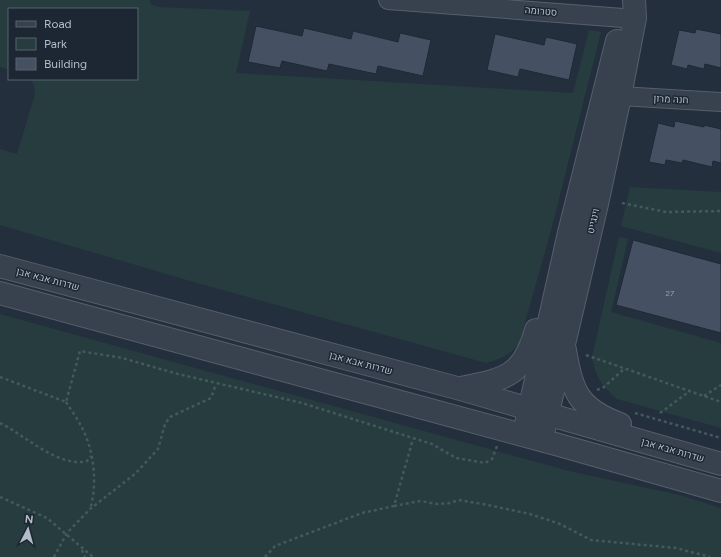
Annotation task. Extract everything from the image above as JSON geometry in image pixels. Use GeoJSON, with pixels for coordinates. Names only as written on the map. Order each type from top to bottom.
{"type":"FeatureCollection","features":[{"type":"Feature","properties":{"kind":"street","name":"סטרומה"},"geometry":{"type":"LineString","coordinates":[[388,0],[629,6]]}},
{"type":"Feature","properties":{"kind":"street","name":"וינגייט"},"geometry":{"type":"LineString","coordinates":[[539,411],[564,344],[620,96],[635,18],[629,6]]}},
{"type":"Feature","properties":{"kind":"street","name":"וינגייט"},"geometry":{"type":"LineString","coordinates":[[532,438],[539,411],[569,233],[629,6]]}},
{"type":"Feature","properties":{"kind":"street","name":"חנה מרון"},"geometry":{"type":"LineString","coordinates":[[620,96],[721,102]]}},
{"type":"Feature","properties":{"kind":"street"},"geometry":{"type":"LineString","coordinates":[[457,388],[503,379],[524,359],[531,347],[552,263],[569,233]]}},
{"type":"Feature","properties":{"kind":"street","name":"שדרות אבא אבן"},"geometry":{"type":"LineString","coordinates":[[0,266],[457,388],[721,464]]}},
{"type":"Feature","properties":{"kind":"street"},"geometry":{"type":"LineString","coordinates":[[0,293],[721,491]]}},
{"type":"Feature","properties":{"kind":"street"},"geometry":{"type":"LineString","coordinates":[[564,344],[569,374],[579,397],[587,408],[602,418],[641,431],[654,438],[666,448]]}},
{"type":"Feature","properties":{"kind":"path"},"geometry":{"type":"LineString","coordinates":[[622,202],[666,212],[721,211]]}},
{"type":"Feature","properties":{"kind":"path"},"geometry":{"type":"LineString","coordinates":[[66,402],[80,351],[122,358],[216,384],[243,388],[302,403],[432,444],[456,458],[485,463],[492,459],[497,445]]}},
{"type":"Feature","properties":{"kind":"path"},"geometry":{"type":"LineString","coordinates":[[586,355],[721,402]]}},
{"type":"Feature","properties":{"kind":"path"},"geometry":{"type":"LineString","coordinates":[[600,390],[625,369]]}},
{"type":"Feature","properties":{"kind":"path"},"geometry":{"type":"LineString","coordinates":[[0,376],[66,402],[82,426],[91,456],[94,496],[90,509]]}},
{"type":"Feature","properties":{"kind":"path"},"geometry":{"type":"LineString","coordinates":[[54,557],[67,533],[90,509],[135,474],[158,449],[165,424],[170,417],[211,398],[216,384]]}},
{"type":"Feature","properties":{"kind":"path"},"geometry":{"type":"LineString","coordinates":[[704,396],[721,385]]}},
{"type":"Feature","properties":{"kind":"path"},"geometry":{"type":"LineString","coordinates":[[660,413],[690,391]]}},
{"type":"Feature","properties":{"kind":"path"},"geometry":{"type":"LineString","coordinates":[[630,412],[721,438]]}},
{"type":"Feature","properties":{"kind":"path"},"geometry":{"type":"LineString","coordinates":[[0,423],[70,462],[87,461],[91,456]]}},
{"type":"Feature","properties":{"kind":"path"},"geometry":{"type":"LineString","coordinates":[[394,506],[413,439]]}},
{"type":"Feature","properties":{"kind":"path"},"geometry":{"type":"LineString","coordinates":[[0,497],[47,518],[67,533],[93,557]]}},
{"type":"Feature","properties":{"kind":"path"},"geometry":{"type":"LineString","coordinates":[[265,557],[276,546],[362,513],[420,501],[437,504],[450,503],[459,500],[530,514],[560,524],[591,540],[676,548],[710,557]]}},
{"type":"Feature","properties":{"kind":"path"},"geometry":{"type":"LineString","coordinates":[[80,546],[85,557]]}},
{"type":"Feature","properties":{"kind":"green space"},"geometry":{"type":"Polygon","coordinates":[[[0,0],[149,0],[152,5],[159,7],[250,11],[236,73],[573,93],[589,30],[601,32],[552,227],[519,344],[504,356],[486,363],[190,281],[0,225],[0,149],[17,154],[35,94],[34,85],[31,80],[138,80],[138,8],[8,8],[8,70],[0,67],[0,0]]]}},
{"type":"Feature","properties":{"kind":"green space"},"geometry":{"type":"Polygon","coordinates":[[[630,187],[721,192],[721,253],[621,226],[630,187]]]}},
{"type":"Feature","properties":{"kind":"green space"},"geometry":{"type":"Polygon","coordinates":[[[619,237],[628,239],[611,312],[721,343],[721,428],[617,399],[600,381],[595,370],[592,357],[619,237]]]}},
{"type":"Feature","properties":{"kind":"green space"},"geometry":{"type":"Polygon","coordinates":[[[0,314],[569,471],[680,495],[721,508],[721,557],[0,557],[0,314]]]}},
{"type":"Feature","properties":{"kind":"building"},"geometry":{"type":"Polygon","coordinates":[[[256,26],[302,36],[304,28],[351,39],[353,31],[398,42],[400,33],[431,40],[423,76],[378,66],[376,74],[329,64],[327,71],[282,61],[280,68],[248,62],[256,26]]]}},
{"type":"Feature","properties":{"kind":"building"},"geometry":{"type":"Polygon","coordinates":[[[696,29],[721,34],[721,68],[705,64],[704,69],[688,65],[687,69],[671,65],[679,30],[695,33],[696,29]]]}},
{"type":"Feature","properties":{"kind":"building"},"geometry":{"type":"Polygon","coordinates":[[[495,34],[544,45],[546,37],[577,44],[569,80],[520,69],[518,77],[487,70],[495,34]]]}},
{"type":"Feature","properties":{"kind":"building"},"geometry":{"type":"Polygon","coordinates":[[[675,121],[721,129],[721,163],[713,161],[712,167],[683,160],[682,163],[666,160],[665,165],[649,162],[658,123],[674,127],[675,121]]]}},
{"type":"Feature","properties":{"kind":"building"},"geometry":{"type":"Polygon","coordinates":[[[633,240],[721,264],[721,333],[616,305],[633,240]]]}}]}
